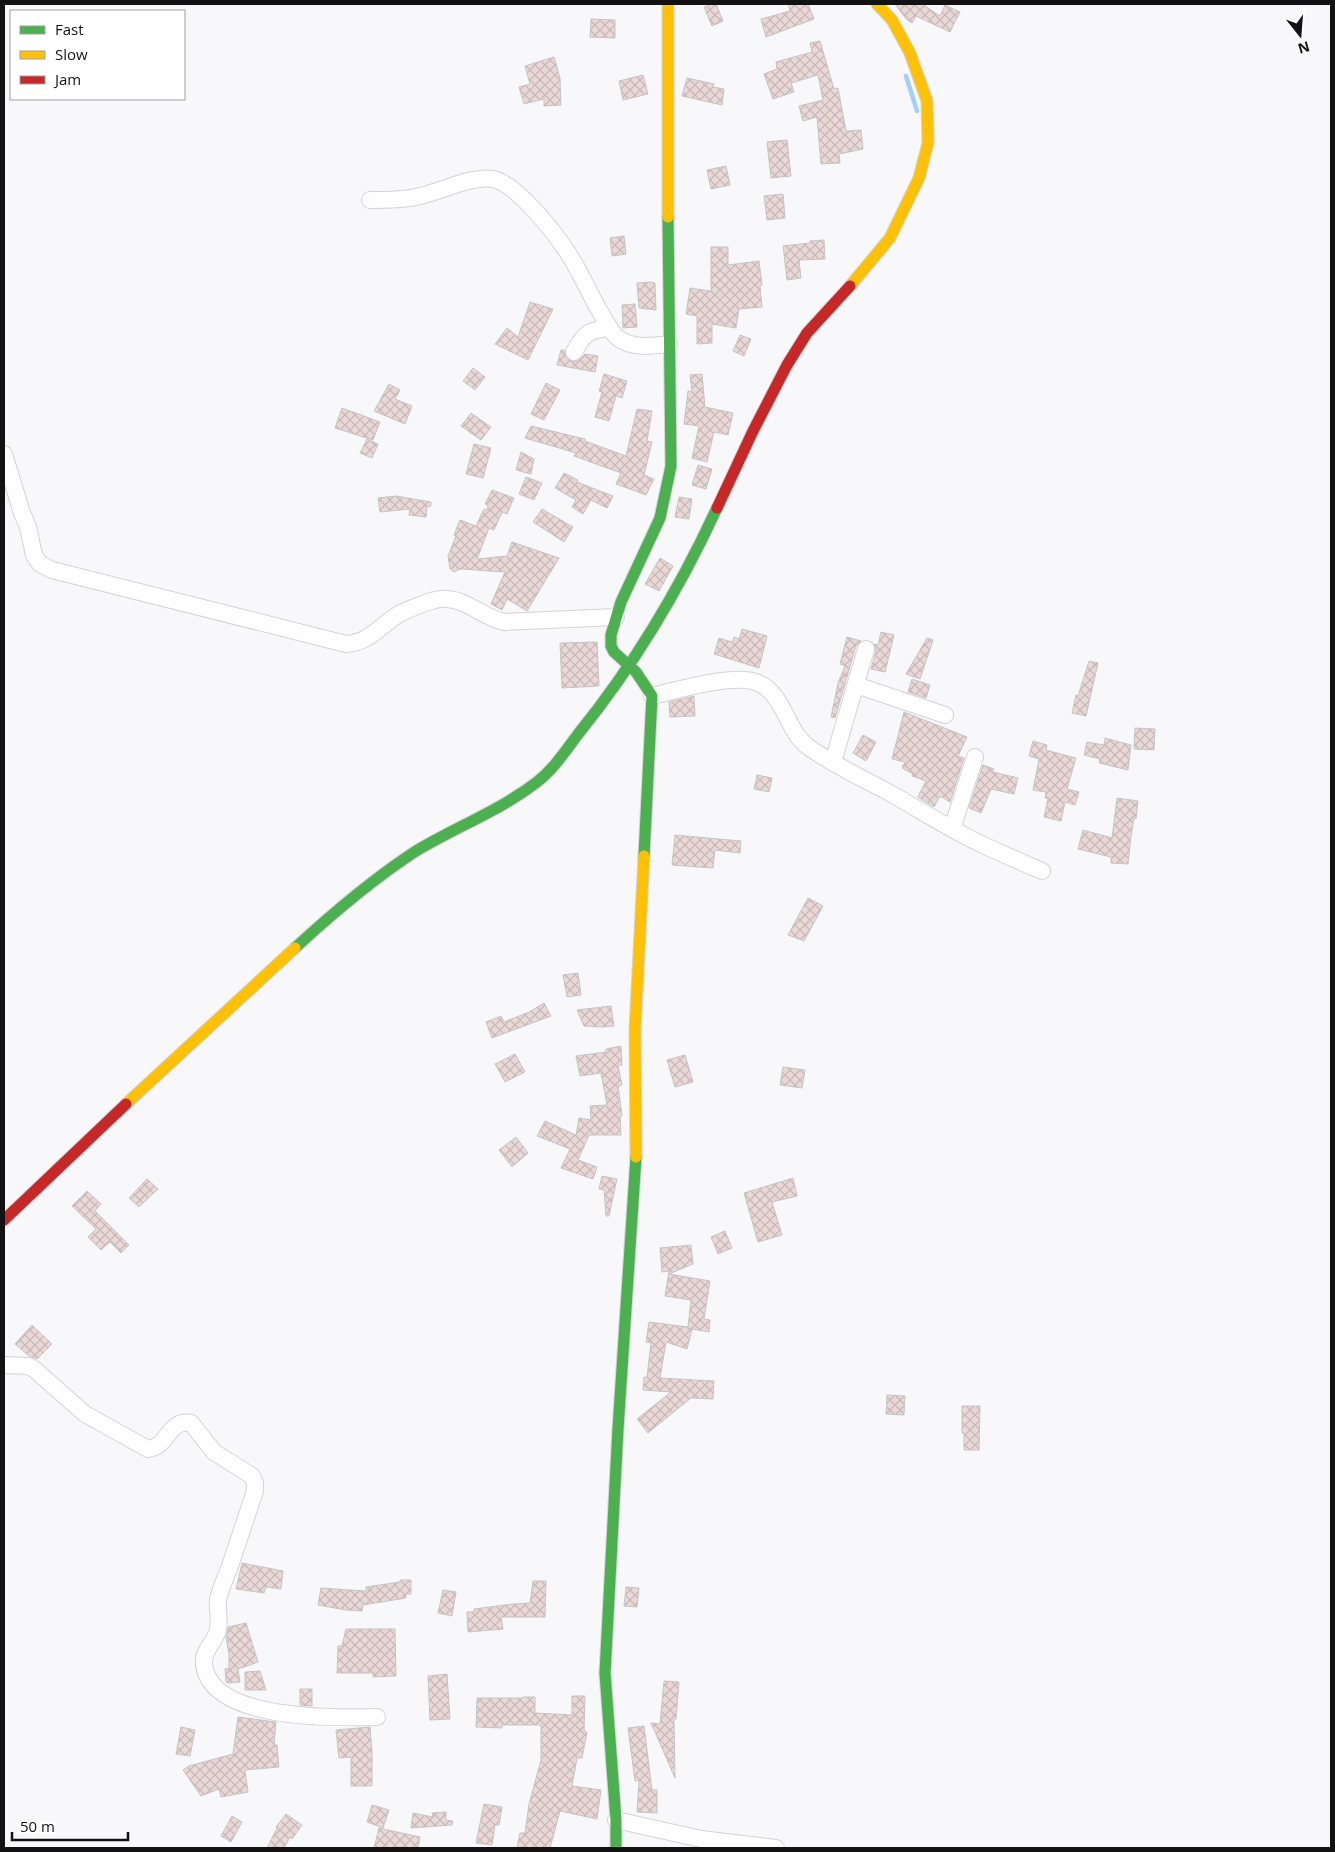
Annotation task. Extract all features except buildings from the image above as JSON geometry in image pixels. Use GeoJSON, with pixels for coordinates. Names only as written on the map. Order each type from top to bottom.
{"type":"FeatureCollection","features":[{"type":"Feature","properties":{"kind":"main road"},"geometry":{"type":"LineString","coordinates":[[616,1848],[616,1820],[605,1673],[618,1429],[636,1154],[636,1029],[652,696],[646,684],[627,663],[614,654],[610,638],[616,617],[660,519],[667,494],[671,466],[668,4]]}},
{"type":"Feature","properties":{"kind":"main road"},"geometry":{"type":"LineString","coordinates":[[4,1220],[324,921],[383,874],[417,851],[511,799],[538,780],[556,763],[588,722],[679,583],[787,364],[807,333],[862,273],[890,238],[919,178],[928,143],[927,101],[910,53],[892,20],[877,4]]}},
{"type":"Feature","properties":{"kind":"street"},"geometry":{"type":"LineString","coordinates":[[370,200],[415,198],[481,179],[495,179],[503,183],[529,205],[560,242],[609,328],[619,339],[636,345],[669,344]]}},
{"type":"Feature","properties":{"kind":"street"},"geometry":{"type":"LineString","coordinates":[[574,352],[587,333],[609,328]]}},
{"type":"Feature","properties":{"kind":"street"},"geometry":{"type":"LineString","coordinates":[[4,454],[28,527],[34,554],[40,564],[52,570],[346,644],[358,643],[398,614],[439,599],[459,602],[497,621],[505,622],[616,617]]}},
{"type":"Feature","properties":{"kind":"street"},"geometry":{"type":"LineString","coordinates":[[833,762],[866,649]]}},
{"type":"Feature","properties":{"kind":"street"},"geometry":{"type":"LineString","coordinates":[[652,696],[715,682],[755,682],[764,686],[773,695],[798,738],[807,746],[952,829],[1042,871]]}},
{"type":"Feature","properties":{"kind":"street"},"geometry":{"type":"LineString","coordinates":[[856,685],[946,716]]}},
{"type":"Feature","properties":{"kind":"street"},"geometry":{"type":"LineString","coordinates":[[952,829],[976,758]]}},
{"type":"Feature","properties":{"kind":"street"},"geometry":{"type":"LineString","coordinates":[[4,1365],[28,1366],[34,1369],[85,1414],[148,1449],[160,1445],[178,1424],[191,1423],[214,1452],[252,1476],[255,1491],[218,1599],[218,1629],[204,1659],[207,1674],[215,1687],[224,1694],[236,1701],[266,1710],[305,1716],[377,1717]]}},
{"type":"Feature","properties":{"kind":"street"},"geometry":{"type":"LineString","coordinates":[[616,1820],[700,1839],[776,1848]]}},
{"type":"Feature","properties":{"kind":"waterway"},"geometry":{"type":"LineString","coordinates":[[906,76],[917,111]]}},
{"type":"Feature","properties":{"kind":"traffic: fast"},"geometry":{"type":"LineString","coordinates":[[644,856],[652,696],[636,672],[614,652],[611,646],[611,635],[621,602],[660,518],[671,466],[668,217]]}},
{"type":"Feature","properties":{"kind":"traffic: fast"},"geometry":{"type":"LineString","coordinates":[[295,948],[384,873],[431,842],[509,801],[537,782],[549,771],[619,680],[655,625],[688,567],[717,508]]}},
{"type":"Feature","properties":{"kind":"traffic: fast"},"geometry":{"type":"LineString","coordinates":[[616,1848],[616,1820],[605,1673],[618,1429],[636,1157]]}},
{"type":"Feature","properties":{"kind":"traffic: slow"},"geometry":{"type":"LineString","coordinates":[[668,4],[668,217]]}},
{"type":"Feature","properties":{"kind":"traffic: slow"},"geometry":{"type":"LineString","coordinates":[[850,286],[890,238],[919,178],[928,143],[927,101],[910,53],[892,20],[877,4]]}},
{"type":"Feature","properties":{"kind":"traffic: slow"},"geometry":{"type":"LineString","coordinates":[[636,1157],[635,1029],[644,856]]}},
{"type":"Feature","properties":{"kind":"traffic: slow"},"geometry":{"type":"LineString","coordinates":[[126,1104],[295,948]]}},
{"type":"Feature","properties":{"kind":"traffic: jam"},"geometry":{"type":"LineString","coordinates":[[717,508],[753,431],[787,365],[807,333],[850,286]]}},
{"type":"Feature","properties":{"kind":"traffic: jam"},"geometry":{"type":"LineString","coordinates":[[4,1220],[126,1104]]}}]}
